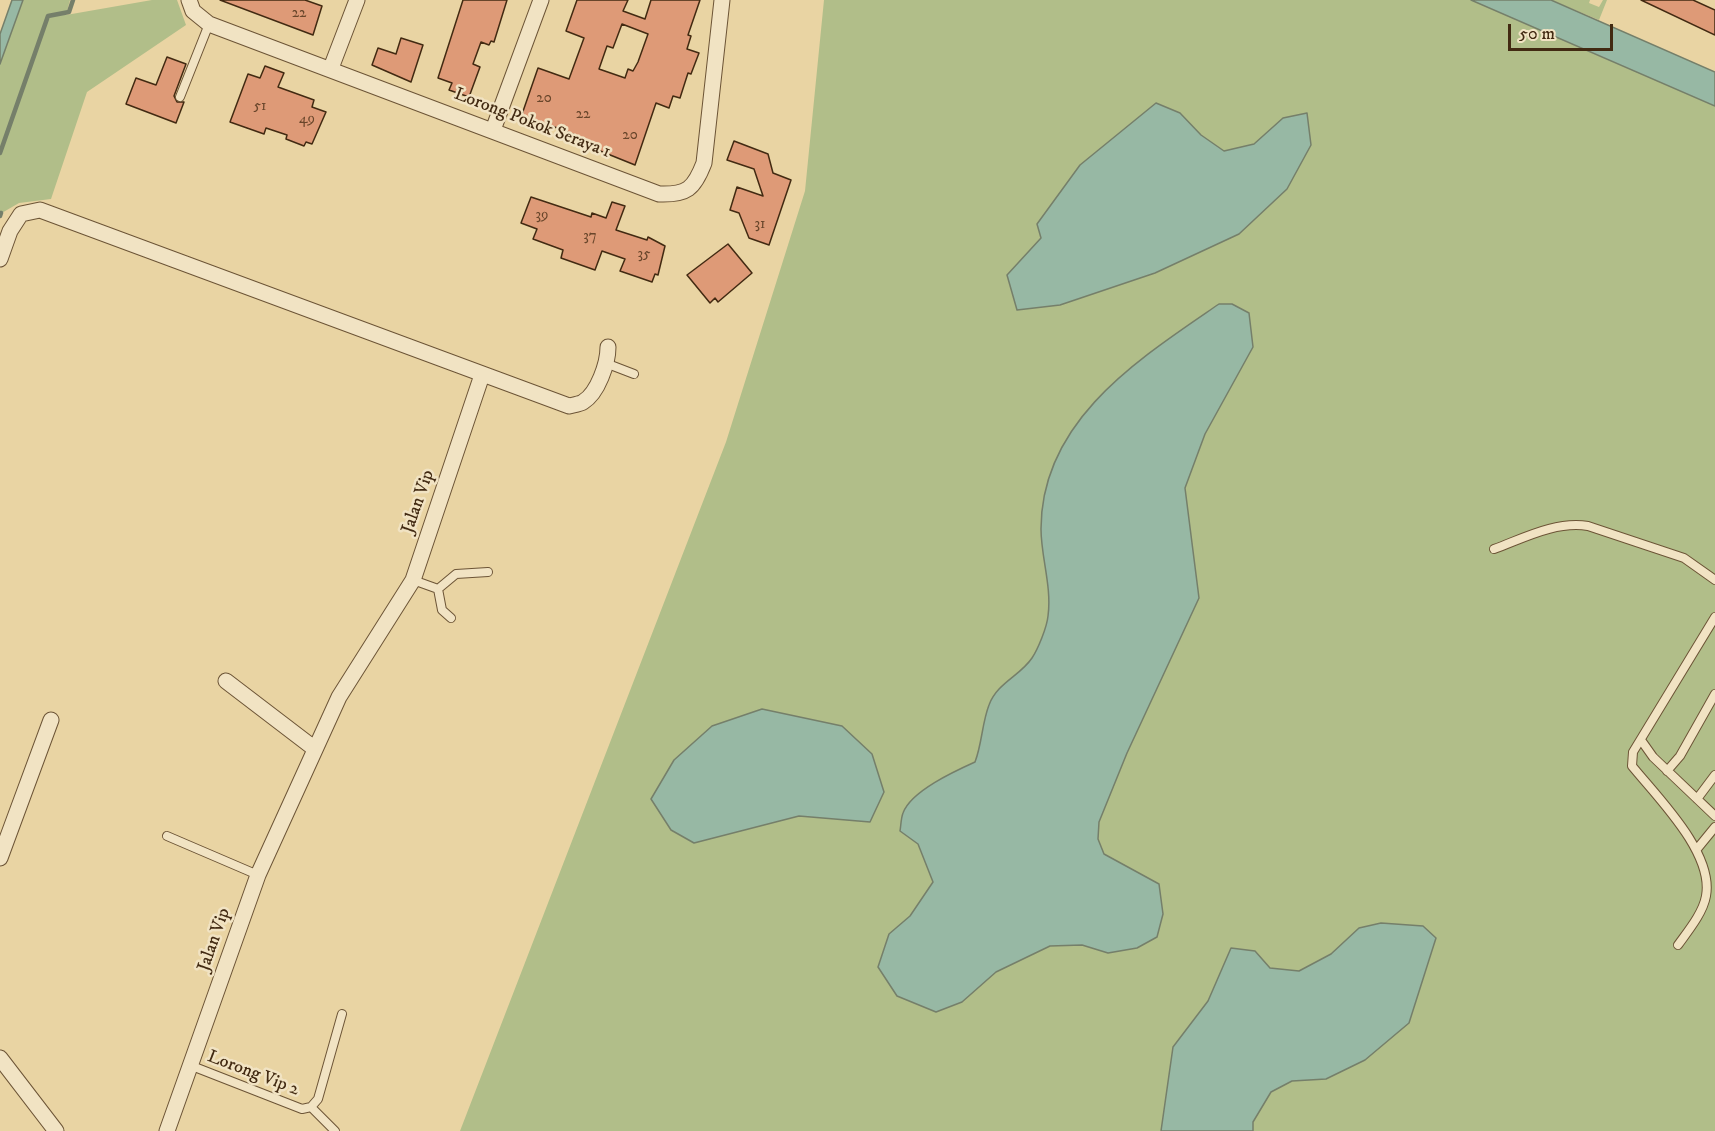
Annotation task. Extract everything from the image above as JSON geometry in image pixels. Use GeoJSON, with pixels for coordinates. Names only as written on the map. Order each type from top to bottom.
{"type":"FeatureCollection","features":[{"type":"Feature","properties":{"kind":"street","name":"Lorong Pokok Seraya 1"},"geometry":{"type":"LineString","coordinates":[[189,0],[193,11],[209,24],[331,68],[659,194],[676,195],[689,189],[697,181],[705,163],[722,0]]}},
{"type":"Feature","properties":{"kind":"street"},"geometry":{"type":"LineString","coordinates":[[331,68],[357,0]]}},
{"type":"Feature","properties":{"kind":"street"},"geometry":{"type":"LineString","coordinates":[[494,130],[541,0]]}},
{"type":"Feature","properties":{"kind":"street"},"geometry":{"type":"LineString","coordinates":[[0,259],[10,231],[21,214],[40,210],[569,406],[583,402],[608,364],[608,347]]}},
{"type":"Feature","properties":{"kind":"street","name":"Jalan Vip"},"geometry":{"type":"LineString","coordinates":[[167,1131],[258,875],[339,697],[413,580],[482,375]]}},
{"type":"Feature","properties":{"kind":"street"},"geometry":{"type":"LineString","coordinates":[[226,681],[315,749]]}},
{"type":"Feature","properties":{"kind":"street"},"geometry":{"type":"LineString","coordinates":[[0,858],[51,720]]}},
{"type":"Feature","properties":{"kind":"street"},"geometry":{"type":"LineString","coordinates":[[0,1059],[56,1131]]}},
{"type":"Feature","properties":{"kind":"lane"},"geometry":{"type":"LineString","coordinates":[[180,97],[209,24]]}},
{"type":"Feature","properties":{"kind":"lane"},"geometry":{"type":"LineString","coordinates":[[608,364],[634,374]]}},
{"type":"Feature","properties":{"kind":"lane"},"geometry":{"type":"LineString","coordinates":[[1494,549],[1555,526],[1571,524],[1588,526],[1684,558],[1715,580]]}},
{"type":"Feature","properties":{"kind":"lane"},"geometry":{"type":"LineString","coordinates":[[438,589],[456,574],[488,572]]}},
{"type":"Feature","properties":{"kind":"lane"},"geometry":{"type":"LineString","coordinates":[[413,580],[438,589]]}},
{"type":"Feature","properties":{"kind":"lane"},"geometry":{"type":"LineString","coordinates":[[438,589],[442,610],[451,618]]}},
{"type":"Feature","properties":{"kind":"lane"},"geometry":{"type":"LineString","coordinates":[[1678,945],[1706,899],[1708,879],[1697,849],[1632,766],[1633,752],[1715,617]]}},
{"type":"Feature","properties":{"kind":"lane"},"geometry":{"type":"LineString","coordinates":[[1667,771],[1680,756],[1715,693]]}},
{"type":"Feature","properties":{"kind":"lane"},"geometry":{"type":"LineString","coordinates":[[1641,740],[1667,771],[1715,816]]}},
{"type":"Feature","properties":{"kind":"lane"},"geometry":{"type":"LineString","coordinates":[[1697,799],[1715,775]]}},
{"type":"Feature","properties":{"kind":"lane"},"geometry":{"type":"LineString","coordinates":[[1697,849],[1715,827]]}},
{"type":"Feature","properties":{"kind":"lane"},"geometry":{"type":"LineString","coordinates":[[167,836],[258,875]]}},
{"type":"Feature","properties":{"kind":"lane","name":"Lorong Vip 2"},"geometry":{"type":"LineString","coordinates":[[192,1066],[302,1109],[311,1107],[318,1099],[342,1014]]}},
{"type":"Feature","properties":{"kind":"lane"},"geometry":{"type":"LineString","coordinates":[[311,1107],[335,1131]]}},
{"type":"Feature","properties":{"kind":"green space"},"geometry":{"type":"Polygon","coordinates":[[[23,0],[70,0],[66,15],[152,0],[177,0],[186,25],[87,92],[51,199],[19,203],[0,214],[0,64],[23,0]]]}},
{"type":"Feature","properties":{"kind":"green space"},"geometry":{"type":"Polygon","coordinates":[[[824,0],[1471,0],[1715,106],[1715,1131],[460,1131],[726,442],[805,191],[824,0]]]}},
{"type":"Feature","properties":{"kind":"green space"},"geometry":{"type":"Polygon","coordinates":[[[1551,0],[1590,0],[1589,3],[1599,7],[1603,0],[1607,0],[1599,20],[1551,0]]]}},
{"type":"Feature","properties":{"kind":"shaded area"},"geometry":{"type":"Polygon","coordinates":[[[12,0],[23,0],[0,64],[0,34],[12,0]]]}},
{"type":"Feature","properties":{"kind":"shaded area"},"geometry":{"type":"Polygon","coordinates":[[[1471,0],[1551,0],[1715,72],[1715,106],[1471,0]]]}},
{"type":"Feature","properties":{"kind":"shaded area"},"geometry":{"type":"Polygon","coordinates":[[[1156,103],[1180,113],[1201,135],[1224,151],[1254,144],[1283,118],[1307,113],[1311,145],[1287,189],[1239,234],[1155,273],[1060,305],[1017,310],[1007,275],[1041,238],[1037,224],[1080,165],[1156,103]]]}},
{"type":"Feature","properties":{"kind":"shaded area"},"geometry":{"type":"Polygon","coordinates":[[[1219,304],[1232,304],[1249,313],[1253,347],[1205,434],[1185,488],[1199,598],[1127,753],[1099,822],[1098,839],[1104,854],[1159,884],[1163,914],[1157,937],[1137,948],[1108,953],[1082,945],[1050,946],[996,972],[962,1002],[936,1012],[897,996],[878,967],[889,934],[910,916],[933,882],[918,844],[900,831],[902,815],[915,797],[924,790],[975,762],[993,697],[1027,664],[1039,644],[1047,621],[1049,605],[1041,529],[1045,490],[1058,456],[1076,424],[1100,396],[1157,347],[1219,304]]]}},
{"type":"Feature","properties":{"kind":"shaded area"},"geometry":{"type":"Polygon","coordinates":[[[762,709],[842,726],[872,754],[884,792],[870,822],[799,816],[694,843],[671,830],[651,799],[674,760],[712,726],[762,709]]]}},
{"type":"Feature","properties":{"kind":"shaded area"},"geometry":{"type":"Polygon","coordinates":[[[1381,923],[1423,926],[1436,938],[1409,1023],[1365,1060],[1326,1079],[1292,1081],[1271,1092],[1253,1122],[1253,1131],[1161,1131],[1173,1047],[1208,1001],[1231,948],[1255,951],[1270,968],[1299,971],[1331,954],[1359,928],[1381,923]]]}},
{"type":"Feature","properties":{"kind":"building"},"geometry":{"type":"Polygon","coordinates":[[[220,0],[305,0],[322,6],[313,35],[220,0]]]}},
{"type":"Feature","properties":{"kind":"building"},"geometry":{"type":"Polygon","coordinates":[[[463,0],[507,0],[494,42],[491,41],[489,45],[481,42],[473,64],[480,67],[469,97],[449,90],[452,83],[438,78],[463,0]]]}},
{"type":"Feature","properties":{"kind":"building"},"geometry":{"type":"Polygon","coordinates":[[[577,0],[628,0],[623,11],[645,19],[651,0],[700,0],[688,35],[691,36],[687,49],[699,53],[691,74],[688,73],[680,98],[673,96],[669,108],[656,103],[635,165],[573,140],[575,135],[552,126],[551,130],[520,120],[538,68],[569,79],[584,38],[566,31],[577,0]],[[622,24],[613,48],[607,46],[599,69],[625,78],[628,69],[633,71],[638,62],[648,34],[622,24]]]}},
{"type":"Feature","properties":{"kind":"building"},"geometry":{"type":"Polygon","coordinates":[[[1641,0],[1693,0],[1715,10],[1715,35],[1641,0]]]}},
{"type":"Feature","properties":{"kind":"building"},"geometry":{"type":"Polygon","coordinates":[[[401,38],[423,45],[411,82],[372,65],[378,48],[396,54],[401,38]]]}},
{"type":"Feature","properties":{"kind":"building"},"geometry":{"type":"Polygon","coordinates":[[[167,57],[186,64],[174,96],[177,102],[184,102],[176,123],[126,104],[136,78],[156,85],[167,57]]]}},
{"type":"Feature","properties":{"kind":"building"},"geometry":{"type":"Polygon","coordinates":[[[265,66],[284,73],[278,87],[314,100],[312,107],[326,112],[312,144],[306,142],[304,146],[286,139],[287,135],[266,128],[264,134],[230,122],[248,74],[260,78],[265,66]]]}},
{"type":"Feature","properties":{"kind":"building"},"geometry":{"type":"Polygon","coordinates":[[[734,141],[768,154],[773,173],[791,180],[769,245],[749,238],[739,213],[730,210],[737,187],[763,196],[754,169],[727,160],[734,141]]]}},
{"type":"Feature","properties":{"kind":"building"},"geometry":{"type":"Polygon","coordinates":[[[531,197],[591,217],[592,213],[606,218],[612,202],[625,206],[616,230],[647,240],[648,237],[665,246],[658,275],[655,274],[652,282],[620,271],[625,259],[602,251],[595,270],[561,258],[563,250],[533,239],[537,229],[521,223],[531,197]]]}},
{"type":"Feature","properties":{"kind":"building"},"geometry":{"type":"Polygon","coordinates":[[[728,244],[752,273],[718,302],[715,298],[710,303],[687,275],[728,244]]]}},
{"type":"Feature","properties":{"kind":"waterway"},"geometry":{"type":"LineString","coordinates":[[0,153],[48,16],[69,12],[73,0]]}}]}
